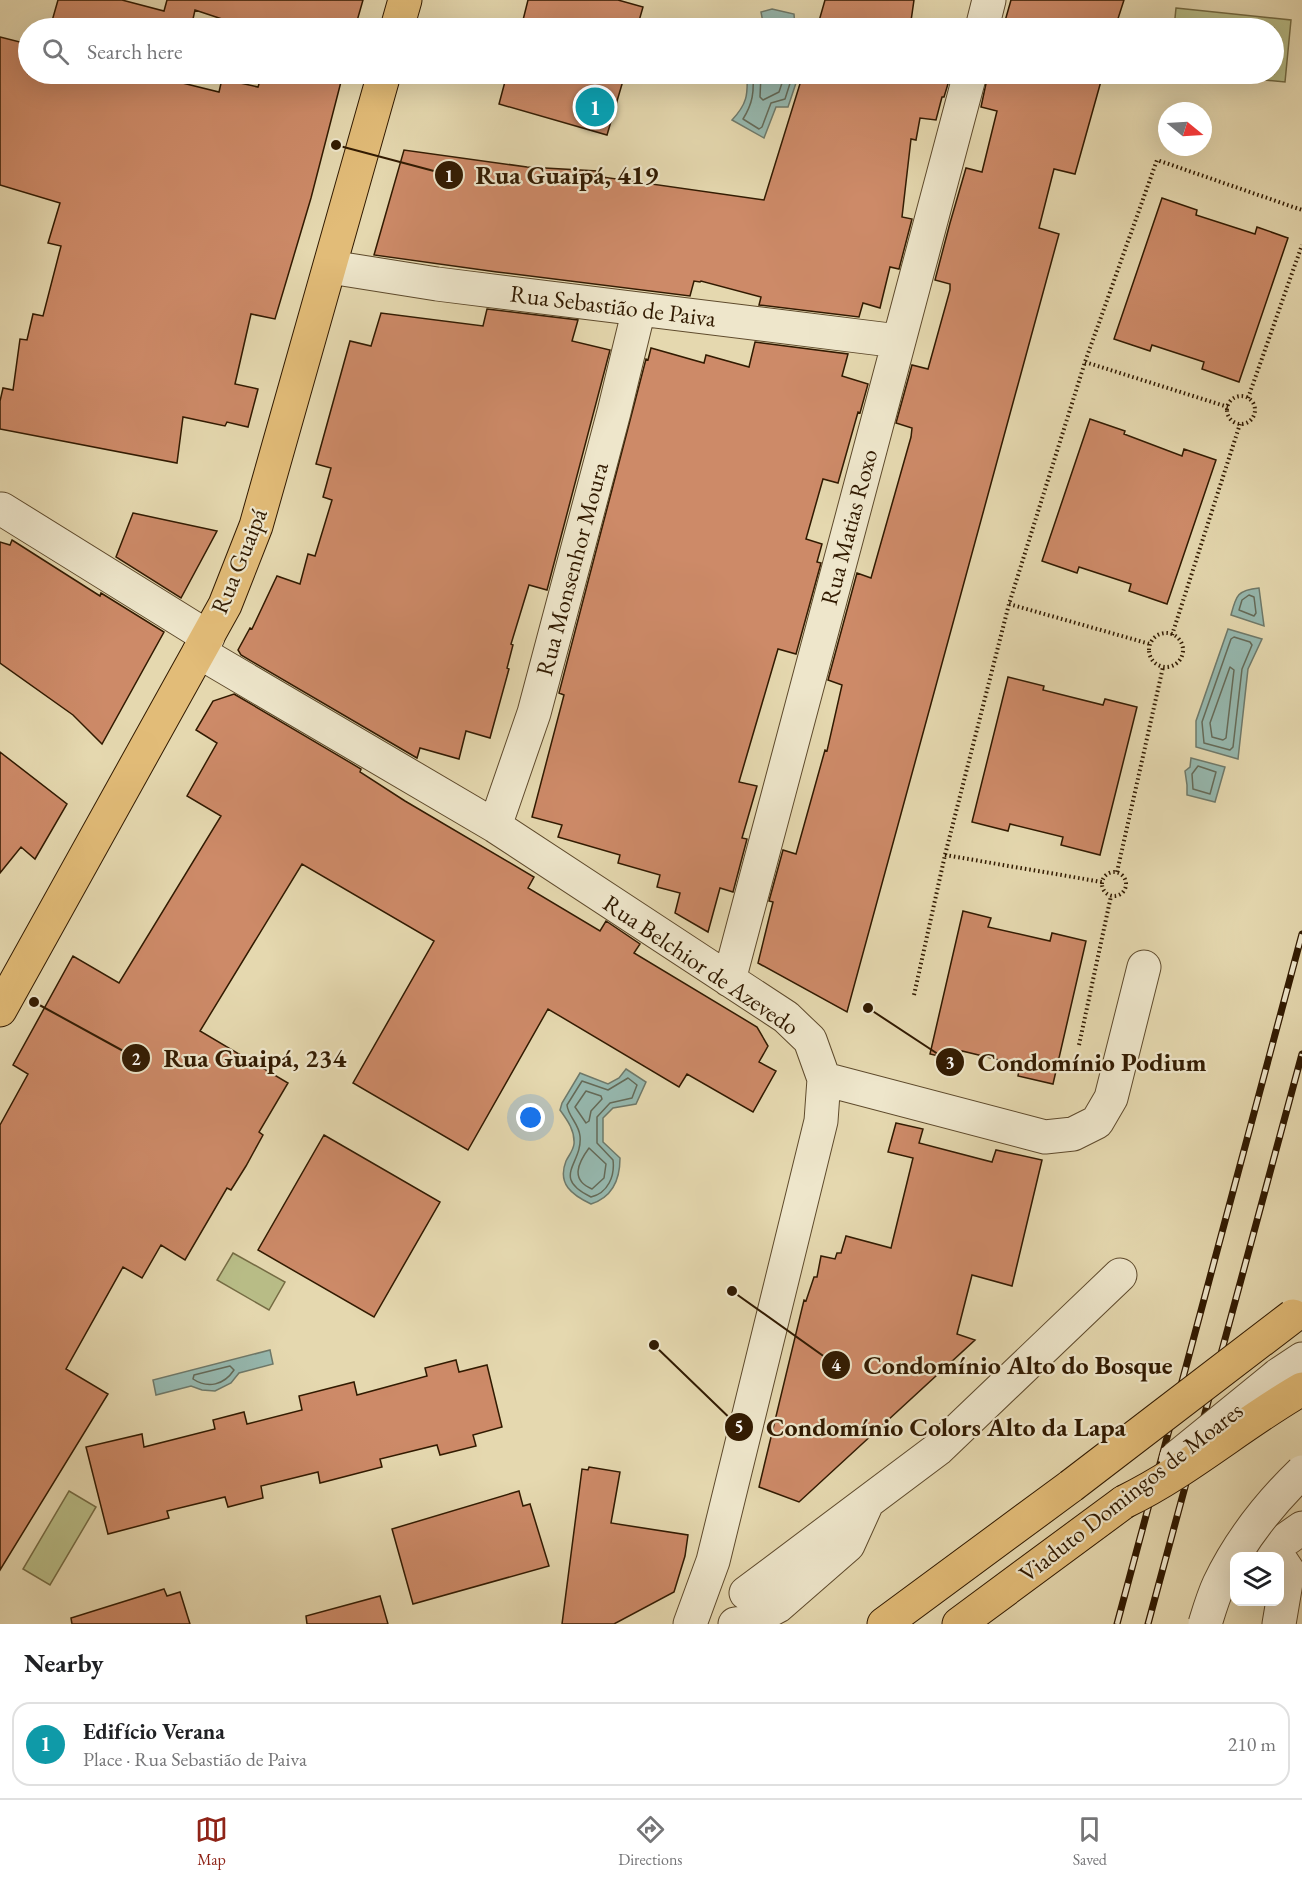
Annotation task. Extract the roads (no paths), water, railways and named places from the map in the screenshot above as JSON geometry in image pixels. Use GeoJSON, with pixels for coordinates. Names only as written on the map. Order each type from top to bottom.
{"type":"FeatureCollection","features":[{"type":"Feature","properties":{"kind":"main road"},"geometry":{"type":"LineString","coordinates":[[400,18],[405,0]]}},
{"type":"Feature","properties":{"kind":"main road","name":"Rua Guaipá"},"geometry":{"type":"LineString","coordinates":[[0,1010],[225,605],[256,526],[381,84]]}},
{"type":"Feature","properties":{"kind":"main road","name":"Viaduto Domingos de Moares"},"geometry":{"type":"LineString","coordinates":[[884,1624],[1071,1486],[1298,1313]]}},
{"type":"Feature","properties":{"kind":"main road","name":"Viaduto Domingos de Moares"},"geometry":{"type":"LineString","coordinates":[[959,1624],[1124,1502],[1163,1480],[1271,1407],[1294,1374]]}},
{"type":"Feature","properties":{"kind":"street"},"geometry":{"type":"LineString","coordinates":[[984,18],[989,0]]}},
{"type":"Feature","properties":{"kind":"street","name":"Rua Matias Roxo"},"geometry":{"type":"LineString","coordinates":[[729,980],[967,84]]}},
{"type":"Feature","properties":{"kind":"street","name":"Rua Sebastião de Paiva"},"geometry":{"type":"LineString","coordinates":[[330,267],[437,284],[898,341]]}},
{"type":"Feature","properties":{"kind":"street","name":"Rua Monsenhor Moura"},"geometry":{"type":"LineString","coordinates":[[495,826],[534,713],[639,309]]}},
{"type":"Feature","properties":{"kind":"street","name":"Rua Belchior de Azevedo"},"geometry":{"type":"LineString","coordinates":[[2,509],[204,644],[495,826],[786,1017],[810,1040],[824,1079],[821,1121],[713,1561],[690,1624]]}},
{"type":"Feature","properties":{"kind":"street"},"geometry":{"type":"LineString","coordinates":[[824,1079],[1045,1137],[1074,1134],[1097,1122],[1111,1098],[1144,967]]}},
{"type":"Feature","properties":{"kind":"street"},"geometry":{"type":"LineString","coordinates":[[713,1561],[718,1572],[733,1586],[744,1616],[778,1606],[848,1545],[868,1501],[938,1449],[1120,1275]]}},
{"type":"Feature","properties":{"kind":"street"},"geometry":{"type":"LineString","coordinates":[[1205,1624],[1218,1585],[1247,1535],[1282,1492],[1302,1472]]}},
{"type":"Feature","properties":{"kind":"street"},"geometry":{"type":"LineString","coordinates":[[1276,1552],[1302,1528]]}},
{"type":"Feature","properties":{"kind":"street"},"geometry":{"type":"LineString","coordinates":[[1284,1567],[1288,1571],[1284,1595]]}},
{"type":"Feature","properties":{"kind":"street"},"geometry":{"type":"LineString","coordinates":[[1279,1624],[1282,1606]]}},
{"type":"Feature","properties":{"kind":"water"},"geometry":{"type":"Polygon","coordinates":[[[772,9],[794,14],[794,18],[762,18],[761,12],[772,9]]]}},
{"type":"Feature","properties":{"kind":"water"},"geometry":{"type":"Polygon","coordinates":[[[747,84],[796,84],[788,107],[776,107],[764,138],[732,120],[746,99],[747,84]]]}},
{"type":"Feature","properties":{"kind":"water"},"geometry":{"type":"Polygon","coordinates":[[[1259,588],[1264,626],[1231,615],[1234,603],[1242,592],[1259,588]]]}},
{"type":"Feature","properties":{"kind":"water"},"geometry":{"type":"Polygon","coordinates":[[[1228,629],[1262,639],[1248,669],[1238,759],[1196,747],[1196,721],[1228,629]]]}},
{"type":"Feature","properties":{"kind":"water"},"geometry":{"type":"Polygon","coordinates":[[[1191,758],[1225,767],[1215,802],[1187,795],[1185,771],[1190,767],[1191,758]]]}},
{"type":"Feature","properties":{"kind":"water"},"geometry":{"type":"Polygon","coordinates":[[[626,1069],[646,1082],[636,1104],[613,1108],[603,1118],[603,1142],[620,1158],[620,1166],[614,1187],[605,1197],[591,1204],[572,1193],[563,1176],[566,1161],[573,1149],[574,1139],[570,1126],[560,1110],[580,1073],[608,1084],[619,1078],[626,1069]]]}},
{"type":"Feature","properties":{"kind":"water"},"geometry":{"type":"Polygon","coordinates":[[[270,1350],[273,1364],[239,1373],[231,1383],[215,1391],[191,1386],[156,1395],[153,1380],[270,1350]]]}},
{"type":"Feature","properties":{"kind":"railway"},"geometry":{"type":"LineString","coordinates":[[1117,1624],[1302,934]]}},
{"type":"Feature","properties":{"kind":"railway"},"geometry":{"type":"LineString","coordinates":[[1148,1624],[1302,1054]]}},
{"type":"Feature","properties":{"kind":"place","name":"Edifício Verana"},"geometry":{"type":"Point","coordinates":[595,107]}},
{"type":"Feature","properties":{"kind":"place","name":"Rua Guaipá, 419"},"geometry":{"type":"Point","coordinates":[336,145]}},
{"type":"Feature","properties":{"kind":"place","name":"Rua Guaipá, 234"},"geometry":{"type":"Point","coordinates":[34,1002]}},
{"type":"Feature","properties":{"kind":"place","name":"Condomínio Podium"},"geometry":{"type":"Point","coordinates":[868,1008]}},
{"type":"Feature","properties":{"kind":"place","name":"Condomínio Alto do Bosque"},"geometry":{"type":"Point","coordinates":[732,1291]}},
{"type":"Feature","properties":{"kind":"place","name":"Condomínio Colors Alto da Lapa"},"geometry":{"type":"Point","coordinates":[654,1345]}}]}
